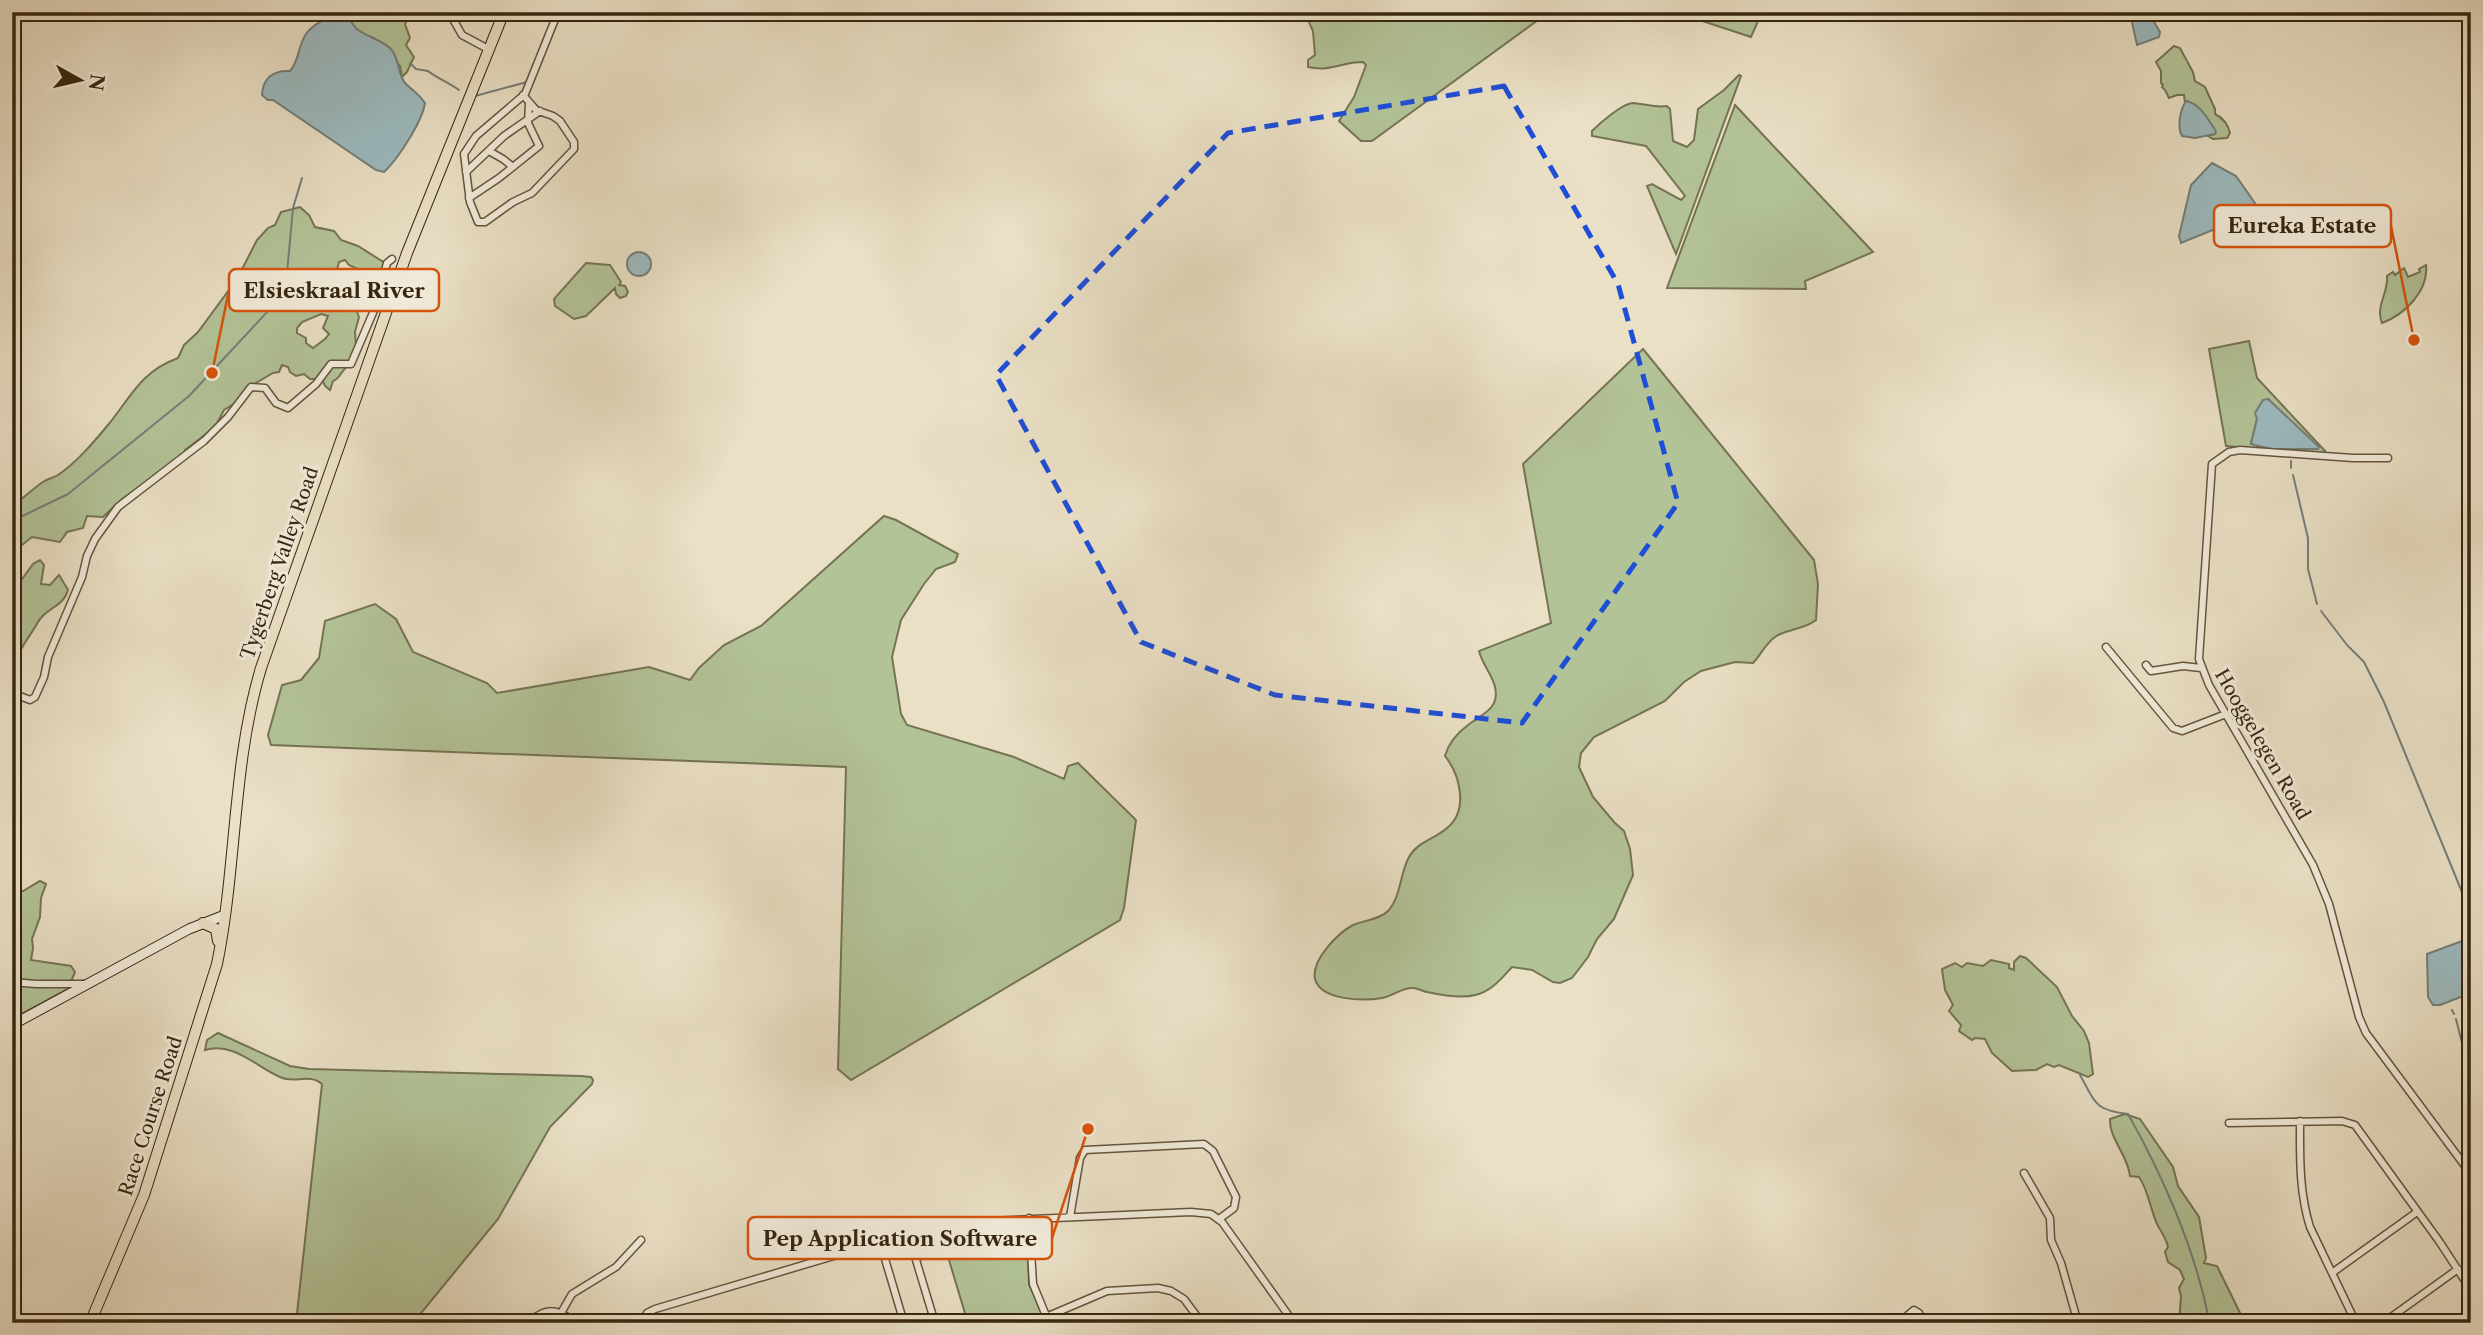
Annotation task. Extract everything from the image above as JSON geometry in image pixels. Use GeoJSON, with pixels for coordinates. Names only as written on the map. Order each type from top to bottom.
{"type":"FeatureCollection","features":[{"type":"Feature","properties":{"kind":"main road","name":"Tygerberg Valley Road"},"geometry":{"type":"LineString","coordinates":[[225,915],[244,738],[258,676],[391,297],[448,146],[504,12]]}},
{"type":"Feature","properties":{"kind":"main road"},"geometry":{"type":"LineString","coordinates":[[12,1025],[203,923],[225,915]]}},
{"type":"Feature","properties":{"kind":"main road","name":"Race Course Road"},"geometry":{"type":"LineString","coordinates":[[90,1323],[141,1204],[219,956],[225,915]]}},
{"type":"Feature","properties":{"kind":"main road"},"geometry":{"type":"LineString","coordinates":[[203,923],[217,931],[219,956]]}},
{"type":"Feature","properties":{"kind":"street"},"geometry":{"type":"LineString","coordinates":[[449,12],[462,35],[488,49]]}},
{"type":"Feature","properties":{"kind":"street"},"geometry":{"type":"LineString","coordinates":[[523,95],[529,104],[564,125],[575,144],[573,152],[532,193],[513,202],[485,222],[477,220],[470,198],[464,154],[487,125],[523,95],[558,12]]}},
{"type":"Feature","properties":{"kind":"street"},"geometry":{"type":"LineString","coordinates":[[470,198],[539,145],[529,127],[529,104]]}},
{"type":"Feature","properties":{"kind":"street"},"geometry":{"type":"LineString","coordinates":[[466,172],[504,136],[540,111]]}},
{"type":"Feature","properties":{"kind":"street"},"geometry":{"type":"LineString","coordinates":[[448,146],[464,154]]}},
{"type":"Feature","properties":{"kind":"street"},"geometry":{"type":"LineString","coordinates":[[489,151],[513,167]]}},
{"type":"Feature","properties":{"kind":"street"},"geometry":{"type":"LineString","coordinates":[[12,693],[30,700],[34,698],[44,677],[48,657],[82,577],[91,545],[118,507],[204,441],[228,417],[251,387],[265,388],[276,403],[288,408],[316,384],[331,364],[351,364],[375,307],[387,263],[392,259]]}},
{"type":"Feature","properties":{"kind":"street","name":"Hooggelegen Road"},"geometry":{"type":"LineString","coordinates":[[2388,458],[2240,450],[2229,452],[2211,464],[2199,633],[2201,668],[2314,865],[2329,904],[2366,1033],[2471,1174]]}},
{"type":"Feature","properties":{"kind":"street"},"geometry":{"type":"LineString","coordinates":[[2106,648],[2173,728],[2182,731],[2227,714]]}},
{"type":"Feature","properties":{"kind":"street"},"geometry":{"type":"LineString","coordinates":[[2146,665],[2150,671],[2183,666],[2201,668]]}},
{"type":"Feature","properties":{"kind":"street"},"geometry":{"type":"LineString","coordinates":[[12,982],[86,984]]}},
{"type":"Feature","properties":{"kind":"street"},"geometry":{"type":"LineString","coordinates":[[2300,1121],[2303,1201],[2310,1227],[2356,1323]]}},
{"type":"Feature","properties":{"kind":"street"},"geometry":{"type":"LineString","coordinates":[[2229,1122],[2342,1121],[2355,1125],[2471,1290]]}},
{"type":"Feature","properties":{"kind":"street"},"geometry":{"type":"LineString","coordinates":[[1070,1217],[1080,1158],[1085,1150],[1204,1144],[1213,1151],[1237,1197],[1234,1208],[1219,1219]]}},
{"type":"Feature","properties":{"kind":"street"},"geometry":{"type":"LineString","coordinates":[[2024,1173],[2050,1218],[2051,1240],[2061,1263],[2078,1323]]}},
{"type":"Feature","properties":{"kind":"street"},"geometry":{"type":"LineString","coordinates":[[640,1323],[647,1313],[655,1309],[945,1223],[1191,1212],[1211,1214],[1219,1219],[1294,1323]]}},
{"type":"Feature","properties":{"kind":"street"},"geometry":{"type":"LineString","coordinates":[[2332,1273],[2417,1212]]}},
{"type":"Feature","properties":{"kind":"street"},"geometry":{"type":"LineString","coordinates":[[1029,1218],[1032,1284],[1047,1320],[1107,1292],[1158,1288],[1171,1291],[1184,1299],[1202,1323]]}},
{"type":"Feature","properties":{"kind":"street"},"geometry":{"type":"LineString","coordinates":[[561,1313],[572,1294],[616,1267],[641,1240]]}},
{"type":"Feature","properties":{"kind":"street"},"geometry":{"type":"LineString","coordinates":[[880,1242],[903,1323]]}},
{"type":"Feature","properties":{"kind":"street"},"geometry":{"type":"LineString","coordinates":[[935,1323],[916,1260],[937,1251]]}},
{"type":"Feature","properties":{"kind":"street"},"geometry":{"type":"LineString","coordinates":[[2384,1323],[2458,1269]]}},
{"type":"Feature","properties":{"kind":"street"},"geometry":{"type":"LineString","coordinates":[[525,1323],[547,1310],[561,1313],[578,1323]]}},
{"type":"Feature","properties":{"kind":"street"},"geometry":{"type":"LineString","coordinates":[[1912,1323],[1908,1315],[1913,1310],[1919,1313],[1922,1323]]}},
{"type":"Feature","properties":{"kind":"highlighted area"},"geometry":{"type":"Polygon","coordinates":[[[1504,86],[1618,284],[1678,503],[1522,723],[1275,695],[1141,642],[996,375],[1228,133],[1504,86]]]}},
{"type":"Feature","properties":{"kind":"green space"},"geometry":{"type":"Polygon","coordinates":[[[346,12],[411,12],[405,24],[410,38],[406,45],[414,57],[402,77],[400,66],[374,38],[354,27],[346,12]]]}},
{"type":"Feature","properties":{"kind":"green space"},"geometry":{"type":"Polygon","coordinates":[[[1308,12],[1549,12],[1372,141],[1361,141],[1339,121],[1354,97],[1366,65],[1363,62],[1330,68],[1308,67],[1308,60],[1315,55],[1308,12]]]}},
{"type":"Feature","properties":{"kind":"green space"},"geometry":{"type":"Polygon","coordinates":[[[1675,12],[1762,12],[1751,37],[1675,12]]]}},
{"type":"Feature","properties":{"kind":"green space"},"geometry":{"type":"Polygon","coordinates":[[[2174,46],[2180,48],[2195,81],[2205,87],[2215,114],[2223,119],[2230,133],[2227,138],[2213,139],[2208,136],[2215,134],[2187,101],[2185,103],[2184,95],[2169,98],[2162,87],[2161,71],[2156,62],[2174,46]]]}},
{"type":"Feature","properties":{"kind":"green space"},"geometry":{"type":"Polygon","coordinates":[[[1741,76],[1676,254],[1647,186],[1652,184],[1681,200],[1685,196],[1646,146],[1592,136],[1592,131],[1629,104],[1667,106],[1670,109],[1673,141],[1687,147],[1694,140],[1698,109],[1741,76]]]}},
{"type":"Feature","properties":{"kind":"green space"},"geometry":{"type":"Polygon","coordinates":[[[1735,105],[1873,252],[1805,281],[1806,289],[1667,288],[1735,105]]]}},
{"type":"Feature","properties":{"kind":"green space"},"geometry":{"type":"Polygon","coordinates":[[[300,207],[309,215],[315,227],[334,231],[341,240],[358,246],[385,263],[375,300],[363,285],[364,272],[345,260],[339,262],[336,274],[349,290],[359,317],[355,332],[356,346],[348,366],[333,381],[330,390],[322,379],[310,379],[304,374],[296,376],[288,367],[282,365],[279,372],[249,387],[237,402],[224,410],[215,427],[185,450],[183,456],[122,499],[103,517],[87,516],[83,528],[67,532],[60,542],[32,537],[12,553],[12,505],[72,464],[102,432],[145,378],[154,370],[178,358],[184,345],[198,332],[237,279],[257,240],[268,228],[275,225],[281,212],[300,207]],[[321,314],[302,322],[297,333],[306,338],[306,343],[313,348],[329,334],[323,328],[328,316],[321,314]]]}},
{"type":"Feature","properties":{"kind":"green space"},"geometry":{"type":"Polygon","coordinates":[[[586,263],[610,265],[621,282],[619,285],[625,286],[628,292],[620,298],[615,288],[586,316],[574,319],[555,306],[554,299],[586,263]]]}},
{"type":"Feature","properties":{"kind":"green space"},"geometry":{"type":"Polygon","coordinates":[[[2426,265],[2423,284],[2413,301],[2399,314],[2382,323],[2380,311],[2387,276],[2393,272],[2395,275],[2404,268],[2408,277],[2420,272],[2419,269],[2426,265]]]}},
{"type":"Feature","properties":{"kind":"green space"},"geometry":{"type":"Polygon","coordinates":[[[2249,341],[2257,378],[2325,451],[2325,455],[2226,446],[2209,349],[2249,341]],[[2268,399],[2257,419],[2251,443],[2284,451],[2318,447],[2268,399]]]}},
{"type":"Feature","properties":{"kind":"green space"},"geometry":{"type":"Polygon","coordinates":[[[1643,349],[1814,560],[1818,584],[1816,620],[1775,637],[1753,663],[1735,662],[1701,671],[1684,682],[1665,701],[1594,737],[1581,753],[1579,767],[1593,797],[1624,831],[1630,849],[1633,875],[1614,919],[1597,939],[1588,957],[1572,978],[1560,983],[1553,982],[1532,970],[1512,967],[1491,988],[1469,996],[1457,997],[1416,988],[1404,989],[1382,998],[1365,999],[1344,998],[1325,992],[1315,979],[1315,972],[1327,948],[1353,925],[1388,911],[1412,852],[1454,821],[1460,792],[1455,773],[1445,756],[1457,735],[1484,714],[1495,701],[1494,682],[1479,651],[1551,623],[1523,464],[1643,349]]]}},
{"type":"Feature","properties":{"kind":"green space"},"geometry":{"type":"Polygon","coordinates":[[[884,516],[958,554],[955,562],[936,569],[901,620],[892,657],[901,714],[907,725],[1014,757],[1064,779],[1068,766],[1078,763],[1136,820],[1120,920],[851,1080],[838,1069],[846,767],[271,745],[268,735],[282,685],[301,680],[319,658],[325,621],[375,604],[396,619],[413,652],[487,683],[497,693],[649,667],[690,680],[724,645],[761,626],[884,516]]]}},
{"type":"Feature","properties":{"kind":"green space"},"geometry":{"type":"Polygon","coordinates":[[[40,560],[44,565],[41,584],[50,585],[59,575],[68,590],[58,604],[41,617],[12,665],[12,593],[33,564],[40,560]]]}},
{"type":"Feature","properties":{"kind":"green space"},"geometry":{"type":"Polygon","coordinates":[[[40,881],[46,884],[41,898],[40,917],[32,939],[31,960],[71,966],[75,972],[68,989],[12,1019],[12,890],[23,891],[40,881]]]}},
{"type":"Feature","properties":{"kind":"green space"},"geometry":{"type":"Polygon","coordinates":[[[2020,956],[2026,958],[2057,987],[2072,1016],[2084,1031],[2089,1043],[2093,1074],[2088,1077],[2059,1065],[2054,1067],[2047,1064],[2036,1070],[2012,1071],[1992,1053],[1985,1039],[1972,1040],[1959,1031],[1961,1025],[1949,1011],[1953,1005],[1945,990],[1942,969],[1955,963],[1962,967],[1967,963],[1983,966],[1991,960],[2009,964],[2009,968],[2014,970],[2014,962],[2020,956]]]}},
{"type":"Feature","properties":{"kind":"green space"},"geometry":{"type":"Polygon","coordinates":[[[218,1033],[290,1066],[309,1069],[581,1076],[591,1077],[593,1080],[550,1127],[498,1219],[413,1323],[296,1323],[322,1084],[312,1079],[285,1079],[244,1056],[225,1049],[205,1050],[207,1040],[218,1033]]]}},
{"type":"Feature","properties":{"kind":"green space"},"geometry":{"type":"Polygon","coordinates":[[[2125,1114],[2140,1119],[2173,1167],[2178,1186],[2199,1217],[2206,1258],[2204,1263],[2217,1266],[2245,1323],[2212,1316],[2197,1319],[2195,1323],[2179,1323],[2179,1288],[2184,1279],[2180,1270],[2168,1262],[2165,1252],[2168,1247],[2155,1220],[2145,1188],[2139,1177],[2130,1176],[2110,1126],[2110,1119],[2125,1114]]]}},
{"type":"Feature","properties":{"kind":"green space"},"geometry":{"type":"Polygon","coordinates":[[[1022,1222],[1027,1228],[1029,1284],[1046,1323],[968,1323],[939,1227],[1022,1222]]]}},
{"type":"Feature","properties":{"kind":"water"},"geometry":{"type":"Polygon","coordinates":[[[334,12],[346,12],[357,29],[391,49],[403,80],[425,103],[409,140],[384,172],[376,170],[262,95],[264,84],[270,76],[290,71],[293,67],[309,30],[334,12]]]}},
{"type":"Feature","properties":{"kind":"water"},"geometry":{"type":"Polygon","coordinates":[[[2148,12],[2160,32],[2159,37],[2137,45],[2130,13],[2148,12]]]}},
{"type":"Feature","properties":{"kind":"water"},"geometry":{"type":"Polygon","coordinates":[[[2186,101],[2196,105],[2204,113],[2216,131],[2215,134],[2195,138],[2182,136],[2180,118],[2186,101]]]}},
{"type":"Feature","properties":{"kind":"water"},"geometry":{"type":"Polygon","coordinates":[[[2212,163],[2236,176],[2257,206],[2257,212],[2181,243],[2179,236],[2191,185],[2212,163]]]}},
{"type":"Feature","properties":{"kind":"water"},"geometry":{"type":"Polygon","coordinates":[[[639,252],[647,256],[651,264],[647,272],[639,276],[631,272],[627,264],[631,256],[639,252]]]}},
{"type":"Feature","properties":{"kind":"water"},"geometry":{"type":"Polygon","coordinates":[[[2268,399],[2319,447],[2318,449],[2271,449],[2251,444],[2257,419],[2255,413],[2263,400],[2268,399]]]}},
{"type":"Feature","properties":{"kind":"water"},"geometry":{"type":"Polygon","coordinates":[[[2462,941],[2471,941],[2471,993],[2440,1005],[2433,1005],[2428,997],[2427,954],[2462,941]]]}},
{"type":"Feature","properties":{"kind":"waterway"},"geometry":{"type":"LineString","coordinates":[[410,63],[416,69],[428,71],[459,90]]}},
{"type":"Feature","properties":{"kind":"waterway"},"geometry":{"type":"LineString","coordinates":[[475,96],[527,82]]}},
{"type":"Feature","properties":{"kind":"waterway"},"geometry":{"type":"LineString","coordinates":[[12,521],[68,494],[189,396],[282,296],[287,273],[293,208],[302,178]]}},
{"type":"Feature","properties":{"kind":"waterway"},"geometry":{"type":"LineString","coordinates":[[2291,461],[2291,468]]}},
{"type":"Feature","properties":{"kind":"waterway"},"geometry":{"type":"LineString","coordinates":[[2293,475],[2308,538],[2308,569],[2317,604]]}},
{"type":"Feature","properties":{"kind":"waterway"},"geometry":{"type":"LineString","coordinates":[[2321,611],[2364,662],[2384,702],[2464,897],[2471,925]]}},
{"type":"Feature","properties":{"kind":"waterway"},"geometry":{"type":"LineString","coordinates":[[2452,1010],[2454,1014]]}},
{"type":"Feature","properties":{"kind":"waterway"},"geometry":{"type":"LineString","coordinates":[[2456,1019],[2471,1079]]}},
{"type":"Feature","properties":{"kind":"waterway"},"geometry":{"type":"LineString","coordinates":[[2080,1075],[2097,1104],[2108,1110],[2128,1114],[2141,1137],[2186,1237],[2208,1315]]}},
{"type":"Feature","properties":{"kind":"place","name":"Eureka Estate"},"geometry":{"type":"Point","coordinates":[2414,340]}},
{"type":"Feature","properties":{"kind":"place","name":"Elsieskraal River"},"geometry":{"type":"Point","coordinates":[212,373]}},
{"type":"Feature","properties":{"kind":"place","name":"Pep Application Software"},"geometry":{"type":"Point","coordinates":[1088,1129]}}]}
